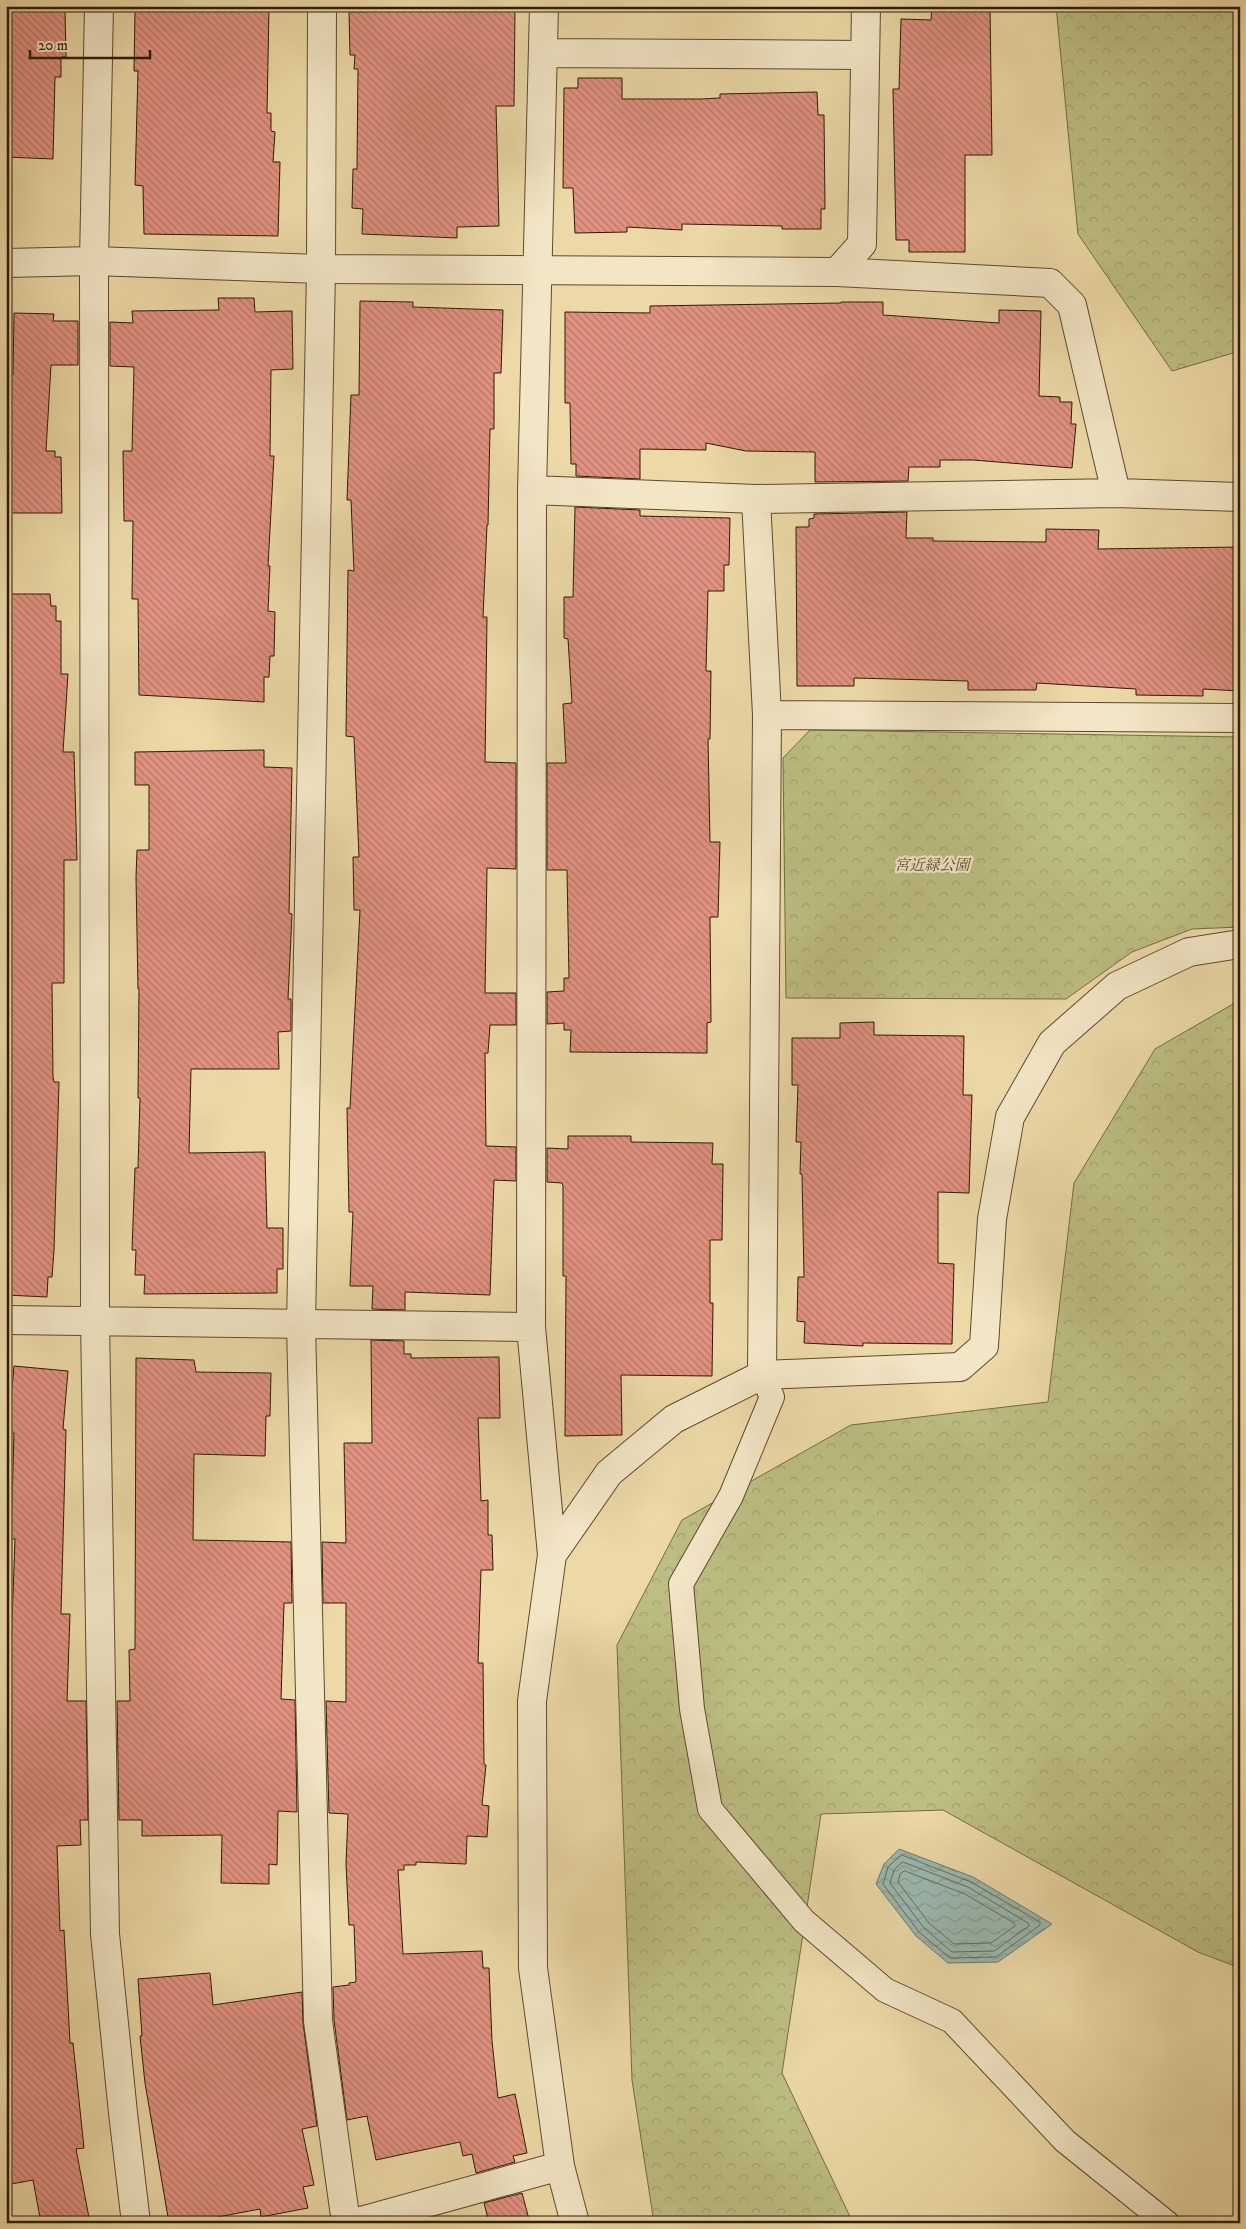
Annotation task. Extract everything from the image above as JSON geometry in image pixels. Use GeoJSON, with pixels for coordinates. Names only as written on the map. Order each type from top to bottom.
{"type":"FeatureCollection","features":[{"type":"Feature","properties":{"kind":"street"},"geometry":{"type":"LineString","coordinates":[[99,6],[94,261],[96,1320],[106,1934],[123,2113],[136,2223]]}},
{"type":"Feature","properties":{"kind":"street"},"geometry":{"type":"LineString","coordinates":[[322,6],[322,269],[301,1325],[318,2021],[346,2223]]}},
{"type":"Feature","properties":{"kind":"street"},"geometry":{"type":"LineString","coordinates":[[544,6],[532,490],[530,1327],[552,1555],[532,1702],[533,1968],[560,2166],[575,2223]]}},
{"type":"Feature","properties":{"kind":"street"},"geometry":{"type":"LineString","coordinates":[[838,272],[862,244],[866,6]]}},
{"type":"Feature","properties":{"kind":"street"},"geometry":{"type":"LineString","coordinates":[[544,54],[866,55]]}},
{"type":"Feature","properties":{"kind":"street"},"geometry":{"type":"LineString","coordinates":[[6,263],[94,261],[322,269],[838,272],[1050,283],[1072,305],[1116,493]]}},
{"type":"Feature","properties":{"kind":"street"},"geometry":{"type":"LineString","coordinates":[[532,490],[756,499],[1116,493],[1240,496]]}},
{"type":"Feature","properties":{"kind":"street"},"geometry":{"type":"LineString","coordinates":[[756,499],[767,715],[762,1375]]}},
{"type":"Feature","properties":{"kind":"street"},"geometry":{"type":"LineString","coordinates":[[767,715],[1240,718]]}},
{"type":"Feature","properties":{"kind":"street"},"geometry":{"type":"LineString","coordinates":[[552,1555],[609,1473],[674,1420],[762,1375],[960,1367],[984,1346],[992,1219],[1010,1117],[1052,1043],[1117,986],[1190,952],[1240,944]]}},
{"type":"Feature","properties":{"kind":"street"},"geometry":{"type":"LineString","coordinates":[[6,1320],[530,1327]]}},
{"type":"Feature","properties":{"kind":"street"},"geometry":{"type":"LineString","coordinates":[[354,2223],[560,2166]]}},
{"type":"Feature","properties":{"kind":"lane"},"geometry":{"type":"LineString","coordinates":[[762,1375],[772,1397],[731,1496],[681,1584],[692,1709],[710,1809],[804,1921],[885,1990],[952,2021],[1065,2141],[1167,2223]]}},
{"type":"Feature","properties":{"kind":"green space"},"geometry":{"type":"Polygon","coordinates":[[[1056,6],[1240,6],[1240,351],[1172,371],[1078,234],[1056,6]]]}},
{"type":"Feature","properties":{"kind":"green space","name":"宮近緑公園"},"geometry":{"type":"Polygon","coordinates":[[[810,730],[1240,737],[1240,927],[1192,929],[1132,952],[1066,999],[786,998],[783,758],[810,730]]]}},
{"type":"Feature","properties":{"kind":"green space"},"geometry":{"type":"Polygon","coordinates":[[[1240,1000],[1240,1968],[1198,1952],[943,1810],[821,1814],[782,2073],[853,2223],[654,2223],[632,2080],[617,1645],[682,1520],[851,1425],[1048,1402],[1074,1183],[1155,1049],[1240,1000]]]}},
{"type":"Feature","properties":{"kind":"water"},"geometry":{"type":"Polygon","coordinates":[[[899,1849],[973,1877],[1052,1924],[998,1962],[948,1963],[916,1936],[876,1884],[884,1864],[899,1849]]]}},
{"type":"Feature","properties":{"kind":"building"},"geometry":{"type":"Polygon","coordinates":[[[43,6],[44,11],[65,10],[66,57],[61,57],[61,77],[55,77],[53,159],[6,157],[6,7],[43,6]]]}},
{"type":"Feature","properties":{"kind":"building"},"geometry":{"type":"Polygon","coordinates":[[[159,6],[269,6],[267,113],[271,113],[271,131],[275,132],[273,162],[280,162],[278,236],[144,234],[143,186],[135,185],[138,71],[134,71],[135,11],[159,11],[159,6]]]}},
{"type":"Feature","properties":{"kind":"building"},"geometry":{"type":"Polygon","coordinates":[[[367,6],[515,9],[514,106],[496,106],[499,226],[457,227],[457,238],[362,234],[363,209],[352,208],[353,169],[357,169],[358,69],[354,69],[355,55],[350,55],[349,12],[367,12],[367,6]]]}},
{"type":"Feature","properties":{"kind":"building"},"geometry":{"type":"Polygon","coordinates":[[[932,6],[990,6],[992,155],[965,155],[965,252],[909,252],[909,240],[896,240],[893,89],[899,89],[901,19],[931,20],[932,6]]]}},
{"type":"Feature","properties":{"kind":"building"},"geometry":{"type":"Polygon","coordinates":[[[578,78],[622,78],[622,99],[701,99],[720,98],[720,94],[817,92],[818,115],[824,115],[825,209],[821,209],[821,229],[782,229],[782,226],[682,224],[682,230],[627,227],[627,232],[575,233],[573,188],[563,188],[564,88],[578,88],[578,78]]]}},
{"type":"Feature","properties":{"kind":"building"},"geometry":{"type":"Polygon","coordinates":[[[218,298],[254,298],[255,312],[292,311],[293,369],[271,370],[270,456],[274,456],[268,566],[270,566],[268,611],[275,612],[274,656],[270,656],[269,677],[264,677],[264,702],[139,695],[138,599],[132,599],[133,521],[124,521],[123,451],[132,451],[134,367],[110,366],[110,322],[133,323],[132,311],[219,310],[218,298]]]}},
{"type":"Feature","properties":{"kind":"building"},"geometry":{"type":"Polygon","coordinates":[[[360,301],[413,302],[413,307],[503,310],[501,373],[494,373],[494,429],[490,429],[488,525],[483,617],[487,617],[485,762],[516,763],[516,869],[487,868],[485,993],[516,993],[516,1025],[490,1025],[488,1053],[485,1053],[486,1146],[516,1147],[516,1181],[494,1180],[490,1295],[405,1292],[405,1310],[372,1309],[373,1286],[350,1286],[353,1212],[349,1212],[347,1108],[350,1108],[360,910],[354,910],[353,857],[359,857],[354,737],[346,736],[348,570],[354,571],[351,500],[347,500],[351,395],[359,395],[360,301]]]}},
{"type":"Feature","properties":{"kind":"building"},"geometry":{"type":"Polygon","coordinates":[[[883,302],[883,315],[999,323],[999,310],[1041,311],[1039,396],[1060,397],[1060,402],[1072,402],[1071,424],[1076,424],[1072,468],[973,460],[940,460],[940,467],[909,467],[908,481],[815,482],[815,452],[746,451],[706,443],[706,450],[640,449],[640,479],[576,476],[576,464],[571,464],[570,403],[565,403],[565,312],[650,313],[650,306],[883,302]]]}},
{"type":"Feature","properties":{"kind":"building"},"geometry":{"type":"Polygon","coordinates":[[[14,313],[54,314],[53,321],[78,321],[78,365],[51,365],[46,451],[55,451],[55,457],[61,457],[62,513],[6,513],[6,374],[13,375],[14,313]]]}},
{"type":"Feature","properties":{"kind":"building"},"geometry":{"type":"Polygon","coordinates":[[[575,507],[640,510],[640,516],[730,518],[729,565],[724,565],[724,591],[708,591],[706,671],[711,671],[710,739],[708,739],[710,842],[720,842],[718,917],[710,917],[711,1022],[707,1023],[707,1053],[570,1052],[571,1030],[564,1030],[564,1023],[547,1024],[547,992],[564,991],[564,978],[569,978],[567,870],[547,870],[547,763],[566,763],[563,704],[572,703],[568,639],[564,638],[564,597],[573,597],[575,507]]]}},
{"type":"Feature","properties":{"kind":"building"},"geometry":{"type":"Polygon","coordinates":[[[907,512],[906,538],[933,538],[933,541],[1046,542],[1046,529],[1099,530],[1098,549],[1240,547],[1240,691],[1203,689],[1203,696],[1136,695],[1136,689],[1037,683],[1036,690],[968,690],[968,681],[854,678],[854,686],[797,686],[796,527],[809,527],[809,519],[814,518],[814,514],[907,512]]]}},
{"type":"Feature","properties":{"kind":"building"},"geometry":{"type":"Polygon","coordinates":[[[6,594],[50,594],[51,606],[56,606],[56,621],[61,621],[61,674],[68,674],[63,752],[74,752],[77,860],[64,860],[64,983],[52,983],[53,1077],[54,1082],[59,1082],[54,1251],[52,1277],[48,1277],[47,1297],[6,1295],[6,918],[10,918],[9,824],[6,824],[6,594]]]}},
{"type":"Feature","properties":{"kind":"building"},"geometry":{"type":"Polygon","coordinates":[[[264,750],[264,767],[292,768],[289,913],[292,914],[288,999],[291,999],[291,1031],[278,1032],[279,1069],[191,1069],[189,1153],[265,1152],[267,1228],[283,1228],[283,1269],[277,1269],[277,1293],[144,1294],[145,1275],[135,1275],[136,1250],[132,1250],[135,1168],[138,1168],[140,1098],[138,1098],[139,989],[136,877],[137,850],[149,850],[149,785],[135,785],[135,752],[264,750]]]}},
{"type":"Feature","properties":{"kind":"building"},"geometry":{"type":"Polygon","coordinates":[[[874,1022],[874,1035],[964,1036],[963,1095],[972,1095],[969,1193],[938,1192],[938,1263],[954,1264],[952,1344],[863,1343],[863,1346],[804,1343],[805,1322],[797,1321],[798,1277],[804,1277],[802,1174],[800,1174],[801,1142],[796,1142],[798,1085],[792,1085],[792,1038],[840,1038],[840,1023],[874,1022]]]}},
{"type":"Feature","properties":{"kind":"building"},"geometry":{"type":"Polygon","coordinates":[[[568,1136],[631,1136],[631,1142],[713,1143],[712,1164],[723,1164],[722,1240],[710,1240],[710,1303],[713,1303],[712,1376],[621,1375],[622,1435],[565,1436],[566,1276],[563,1276],[563,1186],[562,1183],[547,1182],[547,1148],[568,1149],[568,1136]]]}},
{"type":"Feature","properties":{"kind":"building"},"geometry":{"type":"Polygon","coordinates":[[[371,1340],[404,1341],[404,1354],[411,1354],[411,1358],[499,1357],[500,1418],[478,1418],[481,1501],[488,1500],[488,1535],[492,1535],[493,1570],[481,1570],[478,1663],[483,1663],[484,1764],[486,1765],[482,1805],[489,1806],[487,1837],[467,1836],[466,1864],[416,1862],[416,1865],[404,1865],[404,1870],[398,1870],[403,1954],[482,1951],[483,1968],[489,1968],[492,2041],[498,2098],[515,2094],[527,2153],[513,2156],[515,2162],[476,2173],[472,2154],[463,2156],[460,2142],[376,2160],[367,2116],[347,2120],[334,2020],[333,1987],[356,1982],[354,1925],[349,1925],[346,1864],[348,1814],[329,1813],[326,1701],[346,1702],[346,1603],[323,1603],[322,1542],[346,1543],[344,1443],[372,1443],[371,1340]]]}},
{"type":"Feature","properties":{"kind":"building"},"geometry":{"type":"Polygon","coordinates":[[[136,1358],[194,1360],[196,1372],[271,1373],[270,1416],[266,1416],[265,1456],[194,1454],[193,1540],[291,1542],[292,1603],[284,1603],[281,1699],[295,1700],[297,1812],[278,1811],[277,1865],[269,1864],[269,1884],[221,1883],[222,1835],[142,1836],[142,1820],[119,1820],[117,1701],[130,1701],[129,1650],[135,1649],[136,1358]]]}},
{"type":"Feature","properties":{"kind":"building"},"geometry":{"type":"Polygon","coordinates":[[[14,1366],[68,1371],[63,1429],[66,1430],[61,1614],[70,1614],[67,1701],[86,1701],[88,1820],[80,1820],[81,1845],[57,1846],[60,1931],[64,1930],[70,2043],[73,2043],[84,2148],[76,2149],[90,2223],[41,2223],[33,2180],[6,2185],[6,2016],[12,2015],[6,1895],[6,1841],[10,1841],[10,1678],[15,1539],[11,1539],[14,1433],[8,1433],[14,1366]]]}},
{"type":"Feature","properties":{"kind":"building"},"geometry":{"type":"Polygon","coordinates":[[[210,1973],[213,2005],[302,1992],[303,2023],[317,2126],[302,2129],[314,2185],[303,2187],[308,2208],[261,2217],[260,2209],[186,2223],[169,2223],[145,2083],[140,2036],[142,2036],[138,1979],[210,1973]]]}},
{"type":"Feature","properties":{"kind":"building"},"geometry":{"type":"Polygon","coordinates":[[[522,2193],[530,2223],[489,2223],[484,2203],[522,2193]]]}}]}
